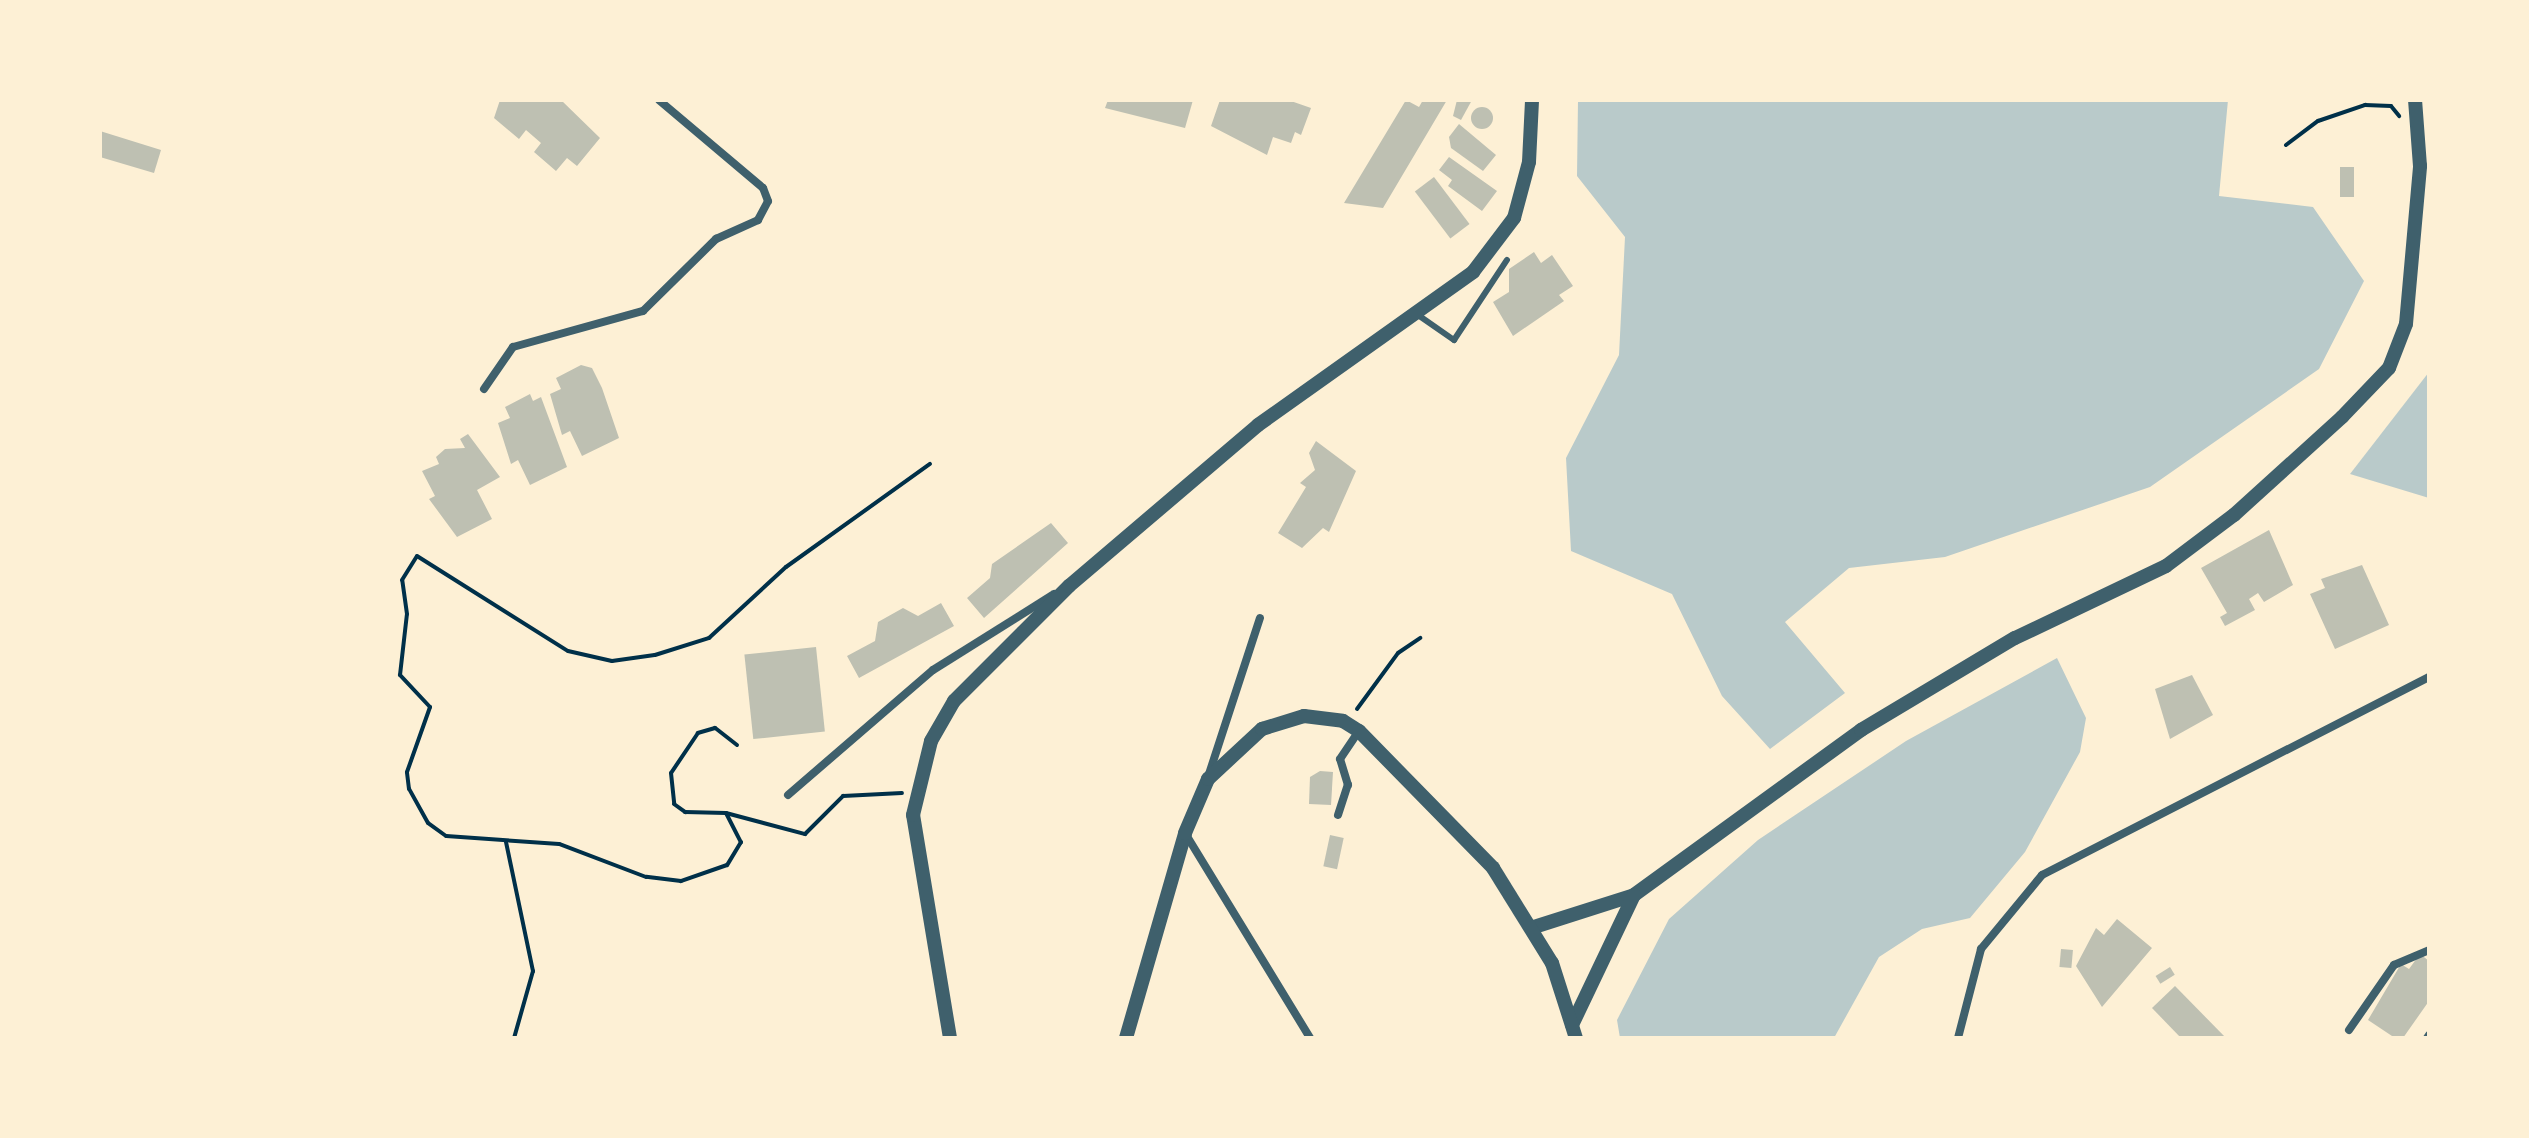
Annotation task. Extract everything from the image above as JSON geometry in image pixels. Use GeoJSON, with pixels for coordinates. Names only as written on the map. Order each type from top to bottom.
{"type":"FeatureCollection","features":[{"type":"Feature","properties":{"kind":"street"},"geometry":{"type":"LineString","coordinates":[[484,389],[513,347],[643,311],[716,239],[758,220],[768,201],[763,188],[659,100]]}},
{"type":"Feature","properties":{"kind":"street"},"geometry":{"type":"LineString","coordinates":[[950,1038],[914,794],[954,701],[1069,586],[1258,425],[1418,315],[1505,237],[1529,162],[1532,100]]}},
{"type":"Feature","properties":{"kind":"street"},"geometry":{"type":"LineString","coordinates":[[1534,927],[1634,895],[1874,722],[2015,638],[2166,566],[2301,455],[2389,368],[2400,345],[2425,161],[2415,100]]}},
{"type":"Feature","properties":{"kind":"street"},"geometry":{"type":"LineString","coordinates":[[788,795],[933,670],[1069,586]]}},
{"type":"Feature","properties":{"kind":"street"},"geometry":{"type":"LineString","coordinates":[[1126,1038],[1185,833],[1208,779],[1260,618]]}},
{"type":"Feature","properties":{"kind":"street"},"geometry":{"type":"LineString","coordinates":[[1958,1038],[1981,949],[2042,875],[2429,677]]}},
{"type":"Feature","properties":{"kind":"street"},"geometry":{"type":"LineString","coordinates":[[1208,779],[1262,729],[1304,716],[1343,721],[1359,731],[1493,868],[1534,927],[1574,1032]]}},
{"type":"Feature","properties":{"kind":"street"},"geometry":{"type":"LineString","coordinates":[[1338,815],[1348,785],[1340,759],[1359,731]]}},
{"type":"Feature","properties":{"kind":"street"},"geometry":{"type":"LineString","coordinates":[[1185,833],[1310,1038]]}},
{"type":"Feature","properties":{"kind":"street"},"geometry":{"type":"LineString","coordinates":[[1574,1032],[1634,895]]}},
{"type":"Feature","properties":{"kind":"street"},"geometry":{"type":"LineString","coordinates":[[2349,1030],[2394,965],[2429,950]]}},
{"type":"Feature","properties":{"kind":"lane"},"geometry":{"type":"LineString","coordinates":[[1418,315],[1454,340],[1507,260]]}},
{"type":"Feature","properties":{"kind":"path"},"geometry":{"type":"LineString","coordinates":[[2286,145],[2318,121],[2365,105],[2391,106],[2402,118]]}},
{"type":"Feature","properties":{"kind":"path"},"geometry":{"type":"LineString","coordinates":[[726,813],[741,842],[727,865],[681,881],[646,877],[559,844],[446,836],[428,823],[409,789],[407,772],[430,707],[400,675],[407,614],[402,580],[417,556],[568,651],[612,661],[655,655],[709,638],[786,567],[930,464]]}},
{"type":"Feature","properties":{"kind":"path"},"geometry":{"type":"LineString","coordinates":[[1343,721],[1366,703],[1398,653],[1420,638]]}},
{"type":"Feature","properties":{"kind":"path"},"geometry":{"type":"LineString","coordinates":[[737,745],[715,728],[698,733],[671,773],[674,804],[685,812],[726,813],[805,834],[843,796],[914,794]]}},
{"type":"Feature","properties":{"kind":"path"},"geometry":{"type":"LineString","coordinates":[[506,842],[533,971],[514,1038]]}},
{"type":"Feature","properties":{"kind":"shaded area"},"geometry":{"type":"Polygon","coordinates":[[[1578,100],[2228,100],[2219,196],[2313,207],[2364,281],[2319,369],[2150,487],[1945,557],[1849,568],[1785,622],[1845,693],[1770,749],[1722,696],[1672,594],[1571,551],[1566,458],[1619,355],[1625,237],[1577,176],[1578,100]]]}},
{"type":"Feature","properties":{"kind":"shaded area"},"geometry":{"type":"Polygon","coordinates":[[[2429,372],[2429,498],[2350,474],[2429,372]]]}},
{"type":"Feature","properties":{"kind":"shaded area"},"geometry":{"type":"Polygon","coordinates":[[[2057,658],[2086,718],[2080,752],[2025,852],[1970,918],[1922,929],[1879,957],[1834,1038],[1620,1038],[1617,1020],[1669,919],[1758,840],[1906,741],[2057,658]]]}},
{"type":"Feature","properties":{"kind":"building"},"geometry":{"type":"Polygon","coordinates":[[[500,100],[561,100],[600,138],[577,166],[567,158],[556,171],[534,152],[541,143],[526,130],[519,139],[494,118],[500,100]]]}},
{"type":"Feature","properties":{"kind":"building"},"geometry":{"type":"Polygon","coordinates":[[[1108,100],[1193,100],[1185,128],[1105,108],[1108,100]]]}},
{"type":"Feature","properties":{"kind":"building"},"geometry":{"type":"Polygon","coordinates":[[[1220,100],[1288,100],[1311,108],[1301,135],[1295,132],[1291,143],[1273,137],[1267,155],[1211,126],[1220,100]]]}},
{"type":"Feature","properties":{"kind":"building"},"geometry":{"type":"Polygon","coordinates":[[[1406,100],[1419,107],[1423,100],[1447,100],[1383,208],[1344,203],[1406,100]]]}},
{"type":"Feature","properties":{"kind":"building"},"geometry":{"type":"Polygon","coordinates":[[[1457,100],[1472,100],[1461,120],[1453,116],[1457,100]]]}},
{"type":"Feature","properties":{"kind":"building"},"geometry":{"type":"Polygon","coordinates":[[[1482,107],[1490,110],[1493,118],[1490,126],[1482,129],[1474,126],[1471,118],[1474,110],[1482,107]]]}},
{"type":"Feature","properties":{"kind":"building"},"geometry":{"type":"Polygon","coordinates":[[[1459,124],[1496,155],[1483,171],[1451,148],[1449,137],[1459,124]]]}},
{"type":"Feature","properties":{"kind":"building"},"geometry":{"type":"Polygon","coordinates":[[[100,131],[161,150],[154,173],[100,157],[100,131]]]}},
{"type":"Feature","properties":{"kind":"building"},"geometry":{"type":"Polygon","coordinates":[[[1449,157],[1497,191],[1482,211],[1448,186],[1452,180],[1439,170],[1449,157]]]}},
{"type":"Feature","properties":{"kind":"building"},"geometry":{"type":"Polygon","coordinates":[[[2340,167],[2354,167],[2354,197],[2340,197],[2340,167]]]}},
{"type":"Feature","properties":{"kind":"building"},"geometry":{"type":"Polygon","coordinates":[[[1434,177],[1470,224],[1450,239],[1415,191],[1434,177]]]}},
{"type":"Feature","properties":{"kind":"building"},"geometry":{"type":"Polygon","coordinates":[[[1534,252],[1541,263],[1552,255],[1573,286],[1559,295],[1564,301],[1513,336],[1493,302],[1509,292],[1509,269],[1534,252]]]}},
{"type":"Feature","properties":{"kind":"building"},"geometry":{"type":"Polygon","coordinates":[[[581,365],[592,368],[619,438],[582,456],[570,431],[562,435],[550,394],[561,389],[556,378],[581,365]]]}},
{"type":"Feature","properties":{"kind":"building"},"geometry":{"type":"Polygon","coordinates":[[[530,394],[533,401],[541,397],[567,467],[530,485],[518,460],[511,464],[498,423],[510,418],[505,407],[530,394]]]}},
{"type":"Feature","properties":{"kind":"building"},"geometry":{"type":"Polygon","coordinates":[[[468,434],[500,477],[477,490],[492,519],[457,537],[429,499],[435,496],[422,471],[439,464],[436,457],[445,449],[465,448],[460,439],[468,434]]]}},
{"type":"Feature","properties":{"kind":"building"},"geometry":{"type":"Polygon","coordinates":[[[1316,441],[1356,471],[1329,532],[1323,528],[1302,548],[1278,533],[1306,487],[1300,483],[1315,470],[1309,453],[1316,441]]]}},
{"type":"Feature","properties":{"kind":"building"},"geometry":{"type":"Polygon","coordinates":[[[1051,523],[1068,543],[984,618],[967,598],[990,578],[992,564],[1051,523]]]}},
{"type":"Feature","properties":{"kind":"building"},"geometry":{"type":"Polygon","coordinates":[[[2269,530],[2293,585],[2264,602],[2258,593],[2249,599],[2255,610],[2225,626],[2220,617],[2227,613],[2201,568],[2269,530]]]}},
{"type":"Feature","properties":{"kind":"building"},"geometry":{"type":"Polygon","coordinates":[[[2362,565],[2389,625],[2335,649],[2310,594],[2325,588],[2321,579],[2362,565]]]}},
{"type":"Feature","properties":{"kind":"building"},"geometry":{"type":"Polygon","coordinates":[[[941,603],[954,626],[859,678],[847,656],[875,641],[878,622],[903,608],[918,616],[941,603]]]}},
{"type":"Feature","properties":{"kind":"building"},"geometry":{"type":"Polygon","coordinates":[[[816,647],[825,732],[753,739],[744,655],[816,647]]]}},
{"type":"Feature","properties":{"kind":"building"},"geometry":{"type":"Polygon","coordinates":[[[2192,675],[2213,715],[2170,739],[2155,689],[2192,675]]]}},
{"type":"Feature","properties":{"kind":"building"},"geometry":{"type":"Polygon","coordinates":[[[1320,771],[1333,772],[1331,805],[1309,804],[1310,777],[1320,771]]]}},
{"type":"Feature","properties":{"kind":"building"},"geometry":{"type":"Polygon","coordinates":[[[1330,835],[1344,838],[1337,869],[1323,866],[1330,835]]]}},
{"type":"Feature","properties":{"kind":"building"},"geometry":{"type":"Polygon","coordinates":[[[2117,919],[2152,948],[2102,1007],[2076,966],[2096,928],[2104,935],[2117,919]]]}},
{"type":"Feature","properties":{"kind":"building"},"geometry":{"type":"Polygon","coordinates":[[[2061,949],[2073,950],[2071,968],[2059,967],[2061,949]]]}},
{"type":"Feature","properties":{"kind":"building"},"geometry":{"type":"Polygon","coordinates":[[[2420,954],[2429,961],[2429,1001],[2403,1038],[2395,1038],[2368,1020],[2401,964],[2409,969],[2420,954]]]}},
{"type":"Feature","properties":{"kind":"building"},"geometry":{"type":"Polygon","coordinates":[[[2170,967],[2175,975],[2160,984],[2156,976],[2170,967]]]}},
{"type":"Feature","properties":{"kind":"building"},"geometry":{"type":"Polygon","coordinates":[[[2175,986],[2226,1038],[2181,1038],[2152,1008],[2175,986]]]}}]}
